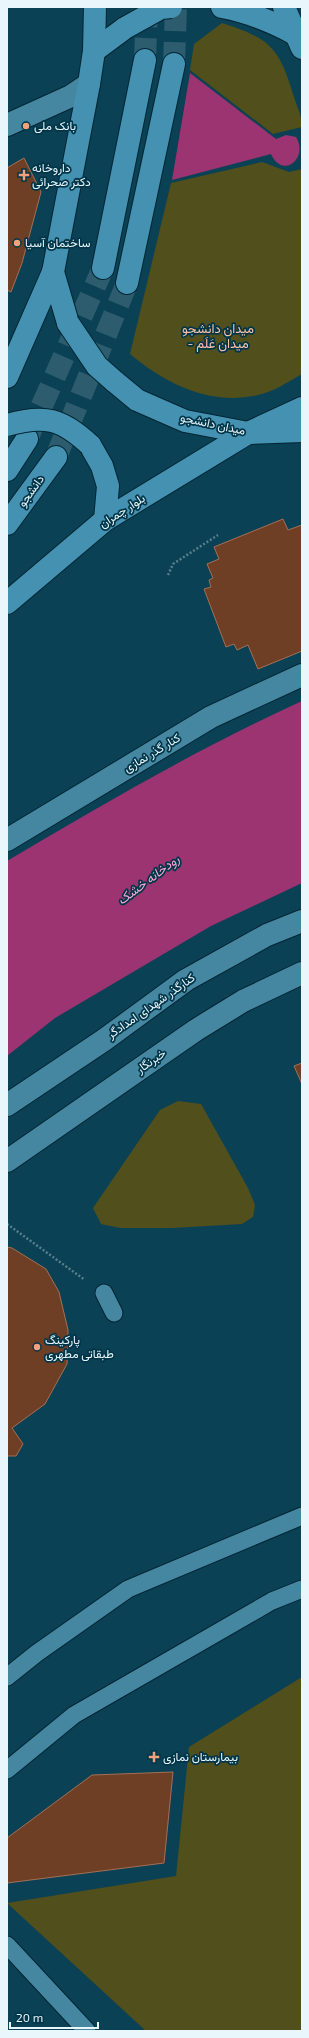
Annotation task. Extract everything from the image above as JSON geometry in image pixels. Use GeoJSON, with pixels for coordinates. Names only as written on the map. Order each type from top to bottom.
{"type":"FeatureCollection","features":[{"type":"Feature","properties":{"kind":"main road","name":"میدان دانشجو"},"geometry":{"type":"LineString","coordinates":[[95,7],[94,51],[89,84],[53,272],[68,323],[97,366],[114,381],[137,400],[185,421],[248,433],[302,408]]}},
{"type":"Feature","properties":{"kind":"main road"},"geometry":{"type":"LineString","coordinates":[[94,51],[125,28],[161,8],[172,7]]}},
{"type":"Feature","properties":{"kind":"main road"},"geometry":{"type":"LineString","coordinates":[[222,7],[240,10],[267,19],[299,41]]}},
{"type":"Feature","properties":{"kind":"main road"},"geometry":{"type":"LineString","coordinates":[[284,7],[299,41]]}},
{"type":"Feature","properties":{"kind":"main road"},"geometry":{"type":"LineString","coordinates":[[103,268],[145,60]]}},
{"type":"Feature","properties":{"kind":"main road"},"geometry":{"type":"LineString","coordinates":[[127,283],[174,64]]}},
{"type":"Feature","properties":{"kind":"main road"},"geometry":{"type":"LineString","coordinates":[[7,125],[71,96],[89,84]]}},
{"type":"Feature","properties":{"kind":"main road"},"geometry":{"type":"LineString","coordinates":[[7,377],[53,272]]}},
{"type":"Feature","properties":{"kind":"main road"},"geometry":{"type":"LineString","coordinates":[[7,425],[27,419],[51,420],[73,430],[90,446],[102,466],[108,486],[105,520]]}},
{"type":"Feature","properties":{"kind":"main road"},"geometry":{"type":"LineString","coordinates":[[248,433],[302,431]]}},
{"type":"Feature","properties":{"kind":"main road","name":"بلوار چمران"},"geometry":{"type":"LineString","coordinates":[[7,603],[105,520],[248,433]]}},
{"type":"Feature","properties":{"kind":"main road"},"geometry":{"type":"LineString","coordinates":[[7,470],[27,439]]}},
{"type":"Feature","properties":{"kind":"main road","name":"دانشجو"},"geometry":{"type":"LineString","coordinates":[[7,524],[56,457]]}},
{"type":"Feature","properties":{"kind":"main road","name":"کنار گذر نمازی"},"geometry":{"type":"LineString","coordinates":[[7,840],[210,717],[302,675]]}},
{"type":"Feature","properties":{"kind":"main road","name":"کنارگذر شهدای امدادگر"},"geometry":{"type":"LineString","coordinates":[[7,1105],[104,1040],[186,980],[267,935],[302,921]]}},
{"type":"Feature","properties":{"kind":"main road","name":"خبرنگار"},"geometry":{"type":"LineString","coordinates":[[7,1161],[196,1030],[243,1001],[302,973]]}},
{"type":"Feature","properties":{"kind":"lane"},"geometry":{"type":"LineString","coordinates":[[104,1293],[114,1313]]}},
{"type":"Feature","properties":{"kind":"lane"},"geometry":{"type":"LineString","coordinates":[[7,1677],[37,1653],[128,1590],[302,1516]]}},
{"type":"Feature","properties":{"kind":"lane"},"geometry":{"type":"LineString","coordinates":[[7,1770],[74,1715],[272,1601],[302,1589]]}},
{"type":"Feature","properties":{"kind":"lane"},"geometry":{"type":"LineString","coordinates":[[7,1945],[87,2031]]}},
{"type":"Feature","properties":{"kind":"path"},"geometry":{"type":"LineString","coordinates":[[168,575],[173,564],[218,535]]}},
{"type":"Feature","properties":{"kind":"path"},"geometry":{"type":"LineString","coordinates":[[7,1224],[104,1293]]}},
{"type":"Feature","properties":{"kind":"shaded area"},"geometry":{"type":"Polygon","coordinates":[[[222,23],[251,34],[270,46],[277,55],[288,78],[300,114],[302,127],[273,134],[190,70],[194,44],[222,23]]]}},
{"type":"Feature","properties":{"kind":"shaded area"},"geometry":{"type":"Polygon","coordinates":[[[262,162],[289,172],[302,169],[302,374],[264,394],[240,398],[206,395],[190,390],[158,375],[130,354],[171,183],[262,162]]]}},
{"type":"Feature","properties":{"kind":"shaded area"},"geometry":{"type":"Polygon","coordinates":[[[178,1101],[201,1104],[248,1188],[255,1205],[253,1217],[242,1224],[173,1228],[120,1228],[101,1224],[93,1208],[160,1110],[178,1101]]]}},
{"type":"Feature","properties":{"kind":"shaded area"},"geometry":{"type":"Polygon","coordinates":[[[302,1677],[302,2031],[146,2031],[7,1903],[176,1876],[189,1747],[302,1677]]]}},
{"type":"Feature","properties":{"kind":"water"},"geometry":{"type":"Polygon","coordinates":[[[190,73],[276,139],[286,135],[296,137],[299,145],[299,152],[293,163],[288,166],[282,165],[276,162],[271,154],[172,180],[190,73]]]}},
{"type":"Feature","properties":{"kind":"water","name":"رودخانه خشک"},"geometry":{"type":"Polygon","coordinates":[[[302,701],[302,883],[211,926],[55,1018],[7,1056],[7,861],[116,797],[227,737],[302,701]]]}},
{"type":"Feature","properties":{"kind":"building","name":"ساختمان آسیا"},"geometry":{"type":"Polygon","coordinates":[[[24,158],[41,192],[22,263],[11,292],[7,290],[7,168],[24,158]]]}},
{"type":"Feature","properties":{"kind":"building"},"geometry":{"type":"Polygon","coordinates":[[[283,519],[288,530],[302,525],[302,651],[258,669],[248,645],[237,650],[234,644],[226,647],[204,589],[211,587],[209,580],[213,578],[207,564],[219,559],[214,547],[283,519]]]}},
{"type":"Feature","properties":{"kind":"building"},"geometry":{"type":"Polygon","coordinates":[[[302,1063],[302,1084],[294,1066],[302,1063]]]}},
{"type":"Feature","properties":{"kind":"building","name":"پارکینگ طبقاتی مطهری"},"geometry":{"type":"Polygon","coordinates":[[[7,1247],[12,1248],[46,1269],[59,1292],[68,1330],[67,1364],[45,1404],[12,1428],[23,1444],[16,1456],[7,1456],[7,1247]]]}},
{"type":"Feature","properties":{"kind":"building"},"geometry":{"type":"Polygon","coordinates":[[[173,1772],[164,1863],[7,1883],[7,1838],[92,1775],[173,1772]]]}},
{"type":"Feature","properties":{"kind":"tunnel"},"geometry":{"type":"LineString","coordinates":[[145,60],[147,7]]}},
{"type":"Feature","properties":{"kind":"tunnel"},"geometry":{"type":"LineString","coordinates":[[174,64],[176,7]]}},
{"type":"Feature","properties":{"kind":"tunnel"},"geometry":{"type":"LineString","coordinates":[[28,437],[103,268]]}},
{"type":"Feature","properties":{"kind":"tunnel"},"geometry":{"type":"LineString","coordinates":[[56,457],[127,283]]}},
{"type":"Feature","properties":{"kind":"place","name":"بانک ملی"},"geometry":{"type":"Point","coordinates":[26,126]}},
{"type":"Feature","properties":{"kind":"place","name":"داروخانه دکتر صحرائی"},"geometry":{"type":"Point","coordinates":[24,175]}},
{"type":"Feature","properties":{"kind":"place","name":"ساختمان آسیا"},"geometry":{"type":"Point","coordinates":[17,243]}},
{"type":"Feature","properties":{"kind":"place","name":"پارکینگ طبقاتی مطهری"},"geometry":{"type":"Point","coordinates":[37,1347]}},
{"type":"Feature","properties":{"kind":"place","name":"بیمارستان نمازی"},"geometry":{"type":"Point","coordinates":[154,1757]}},
{"type":"Feature","properties":{"kind":"district","name":"میدان دانشجو - میدان عَلَم"},"geometry":{"type":"Point","coordinates":[218,336]}}]}
